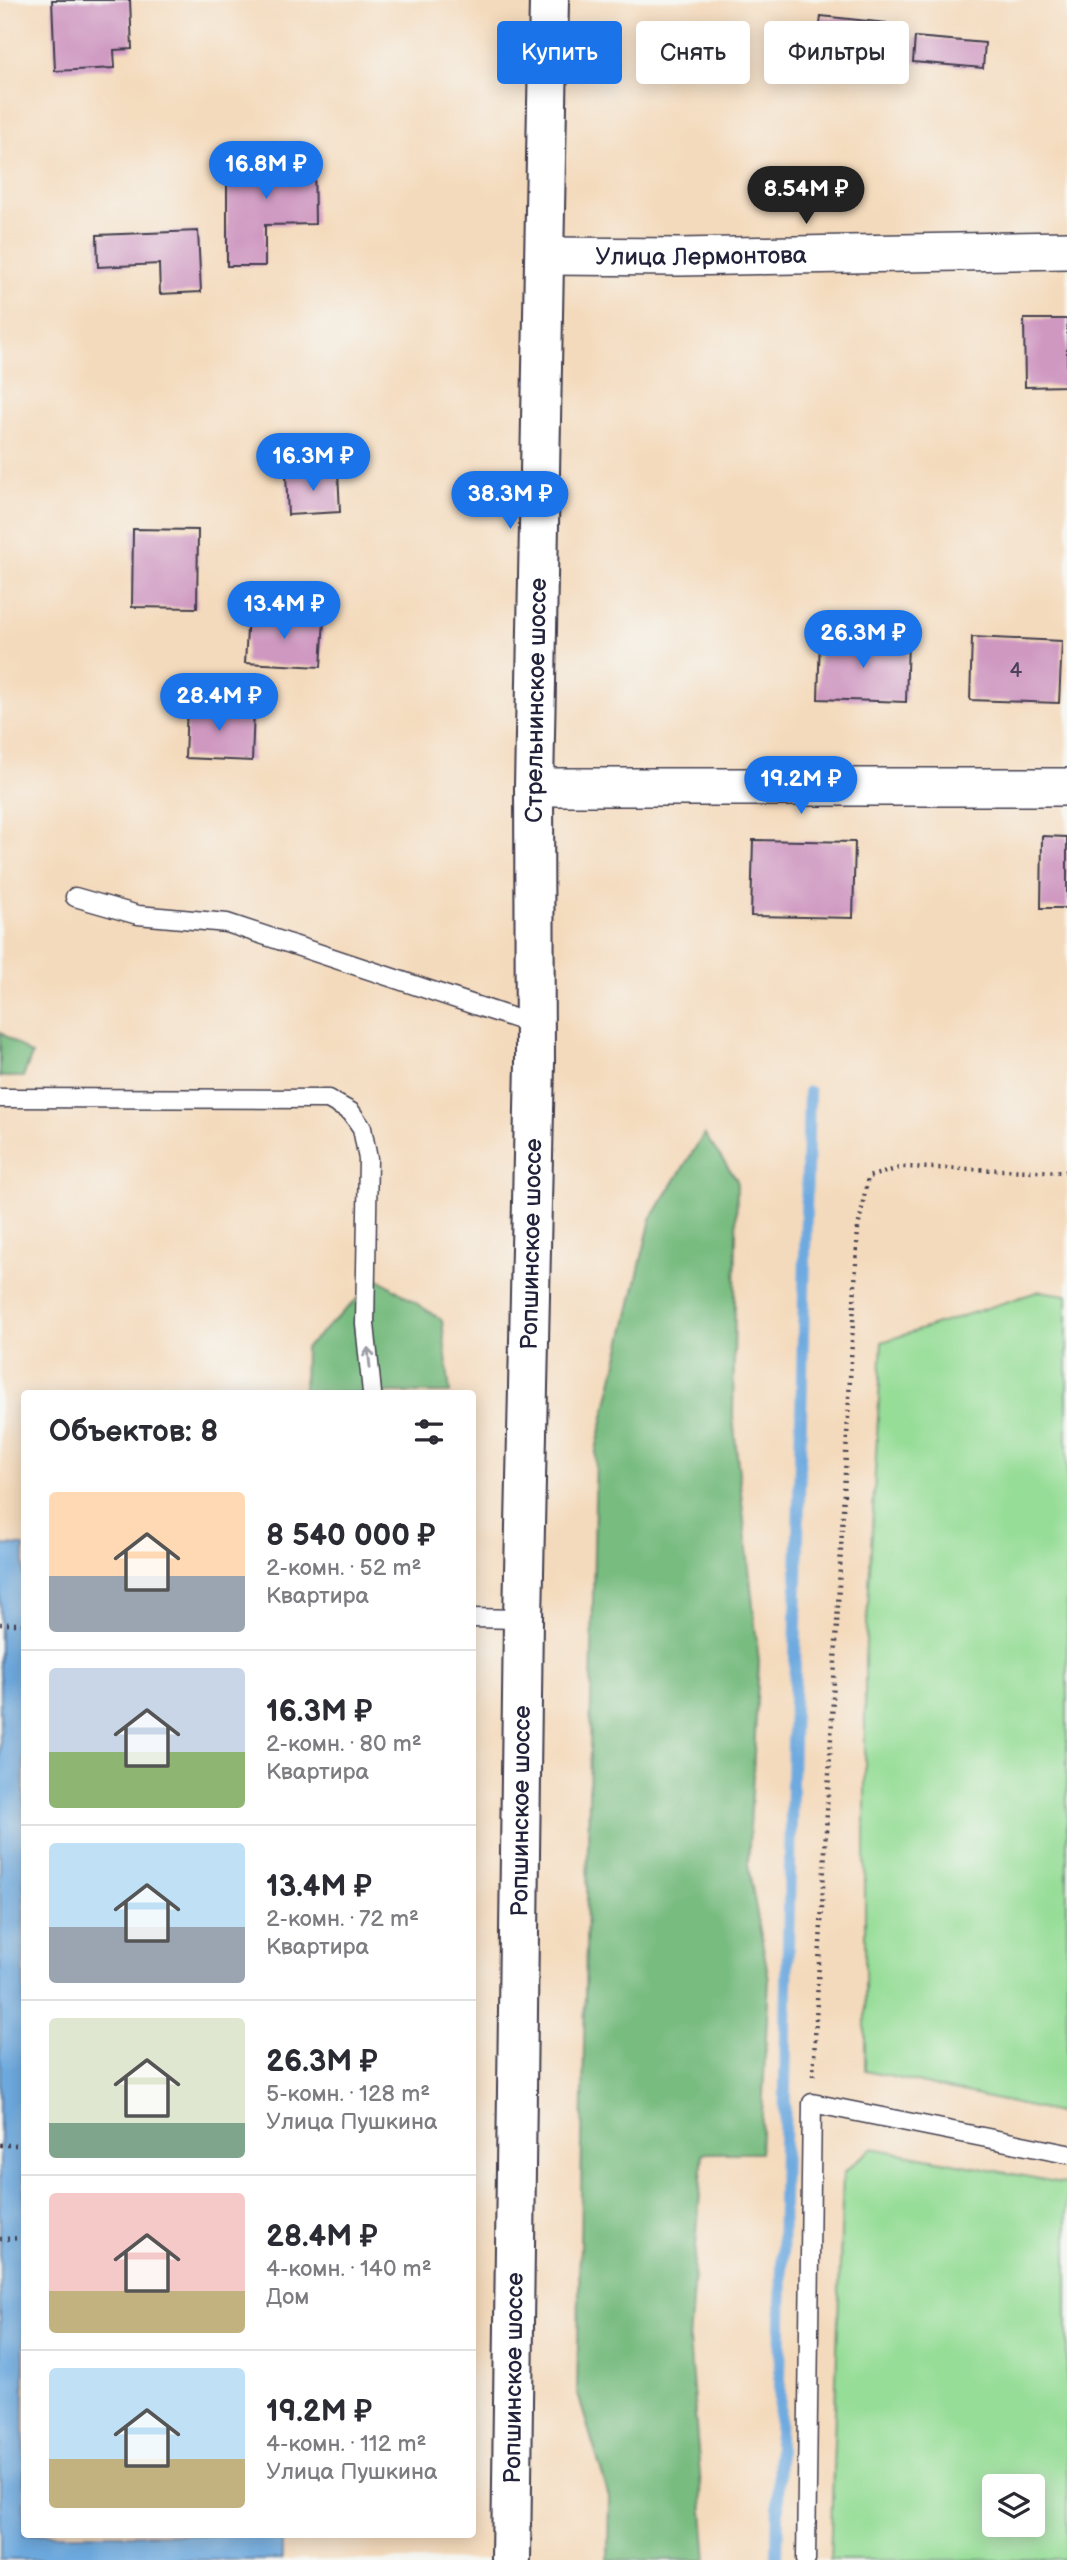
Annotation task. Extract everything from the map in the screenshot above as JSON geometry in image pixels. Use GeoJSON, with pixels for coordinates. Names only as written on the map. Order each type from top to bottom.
{"type":"FeatureCollection","features":[{"type":"Feature","properties":{"kind":"main road","name":"Стрельнинское шоссе"},"geometry":{"type":"LineString","coordinates":[[535,1063],[534,787],[549,0]]}},
{"type":"Feature","properties":{"kind":"main road","name":"Ропшинское шоссе"},"geometry":{"type":"LineString","coordinates":[[512,2560],[523,1619],[535,1063]]}},
{"type":"Feature","properties":{"kind":"street","name":"Улица Лермонтова"},"geometry":{"type":"LineString","coordinates":[[545,256],[680,257],[1067,250]]}},
{"type":"Feature","properties":{"kind":"street"},"geometry":{"type":"LineString","coordinates":[[534,787],[1067,788]]}},
{"type":"Feature","properties":{"kind":"lane"},"geometry":{"type":"LineString","coordinates":[[75,897],[138,915],[227,923],[535,1025]]}},
{"type":"Feature","properties":{"kind":"lane"},"geometry":{"type":"LineString","coordinates":[[0,1098],[328,1099],[351,1112],[362,1128],[368,1159],[365,1324],[372,1390]]}},
{"type":"Feature","properties":{"kind":"lane"},"geometry":{"type":"LineString","coordinates":[[476,1618],[523,1619]]}},
{"type":"Feature","properties":{"kind":"lane"},"geometry":{"type":"LineString","coordinates":[[806,2560],[812,2103],[1067,2154]]}},
{"type":"Feature","properties":{"kind":"path"},"geometry":{"type":"LineString","coordinates":[[812,2103],[858,1228],[868,1177],[903,1167],[1067,1172]]}},
{"type":"Feature","properties":{"kind":"path"},"geometry":{"type":"LineString","coordinates":[[0,1624],[21,1624]]}},
{"type":"Feature","properties":{"kind":"path"},"geometry":{"type":"LineString","coordinates":[[0,2145],[21,2145]]}},
{"type":"Feature","properties":{"kind":"path"},"geometry":{"type":"LineString","coordinates":[[0,2239],[21,2238]]}},
{"type":"Feature","properties":{"kind":"green space"},"geometry":{"type":"Polygon","coordinates":[[[0,1032],[32,1055],[23,1077],[0,1077],[0,1032]]]}},
{"type":"Feature","properties":{"kind":"green space"},"geometry":{"type":"Polygon","coordinates":[[[704,1134],[737,1180],[733,1417],[759,1662],[748,1865],[769,1979],[760,2153],[703,2153],[689,2341],[707,2560],[608,2560],[609,2497],[577,2391],[596,1450],[651,1219],[704,1134]]]}},
{"type":"Feature","properties":{"kind":"green space"},"geometry":{"type":"Polygon","coordinates":[[[379,1279],[442,1320],[450,1390],[304,1390],[305,1348],[379,1279]]]}},
{"type":"Feature","properties":{"kind":"green space"},"geometry":{"type":"Polygon","coordinates":[[[1040,1291],[1067,1295],[1067,2115],[865,2071],[865,1661],[882,1342],[1040,1291]]]}},
{"type":"Feature","properties":{"kind":"green space"},"geometry":{"type":"Polygon","coordinates":[[[872,2148],[1067,2184],[1067,2560],[830,2560],[843,2173],[872,2148]]]}},
{"type":"Feature","properties":{"kind":"water"},"geometry":{"type":"Polygon","coordinates":[[[0,1545],[21,1546],[21,2538],[282,2538],[282,2560],[0,2560],[0,1545]]]}},
{"type":"Feature","properties":{"kind":"building"},"geometry":{"type":"Polygon","coordinates":[[[52,0],[130,0],[132,49],[114,50],[115,68],[55,71],[52,0]]]}},
{"type":"Feature","properties":{"kind":"building"},"geometry":{"type":"Polygon","coordinates":[[[821,16],[867,21],[820,21],[821,16]]]}},
{"type":"Feature","properties":{"kind":"building"},"geometry":{"type":"Polygon","coordinates":[[[915,37],[985,43],[983,68],[913,62],[915,37]]]}},
{"type":"Feature","properties":{"kind":"building"},"geometry":{"type":"Polygon","coordinates":[[[314,155],[315,224],[265,225],[265,266],[227,266],[227,156],[314,155]]]}},
{"type":"Feature","properties":{"kind":"building"},"geometry":{"type":"Polygon","coordinates":[[[198,231],[201,292],[160,294],[159,264],[98,267],[97,235],[198,231]]]}},
{"type":"Feature","properties":{"kind":"building"},"geometry":{"type":"Polygon","coordinates":[[[1024,319],[1067,319],[1067,386],[1025,387],[1024,319]]]}},
{"type":"Feature","properties":{"kind":"building"},"geometry":{"type":"Polygon","coordinates":[[[338,471],[340,512],[288,515],[286,474],[338,471]]]}},
{"type":"Feature","properties":{"kind":"building"},"geometry":{"type":"Polygon","coordinates":[[[133,529],[198,530],[197,608],[132,607],[133,529]]]}},
{"type":"Feature","properties":{"kind":"building"},"geometry":{"type":"Polygon","coordinates":[[[248,614],[324,619],[321,667],[245,663],[248,614]]]}},
{"type":"Feature","properties":{"kind":"building"},"geometry":{"type":"Polygon","coordinates":[[[972,637],[1062,641],[1059,703],[970,700],[972,637]]]}},
{"type":"Feature","properties":{"kind":"building"},"geometry":{"type":"Polygon","coordinates":[[[820,638],[908,641],[906,702],[818,699],[820,638]]]}},
{"type":"Feature","properties":{"kind":"building"},"geometry":{"type":"Polygon","coordinates":[[[187,705],[254,709],[252,761],[185,758],[187,705]]]}},
{"type":"Feature","properties":{"kind":"building"},"geometry":{"type":"Polygon","coordinates":[[[1042,836],[1067,837],[1067,908],[1041,908],[1042,836]]]}},
{"type":"Feature","properties":{"kind":"building"},"geometry":{"type":"Polygon","coordinates":[[[753,840],[855,842],[853,918],[751,916],[753,840]]]}},
{"type":"Feature","properties":{"kind":"waterway"},"geometry":{"type":"LineString","coordinates":[[777,2560],[786,2027],[809,1092]]}}]}
